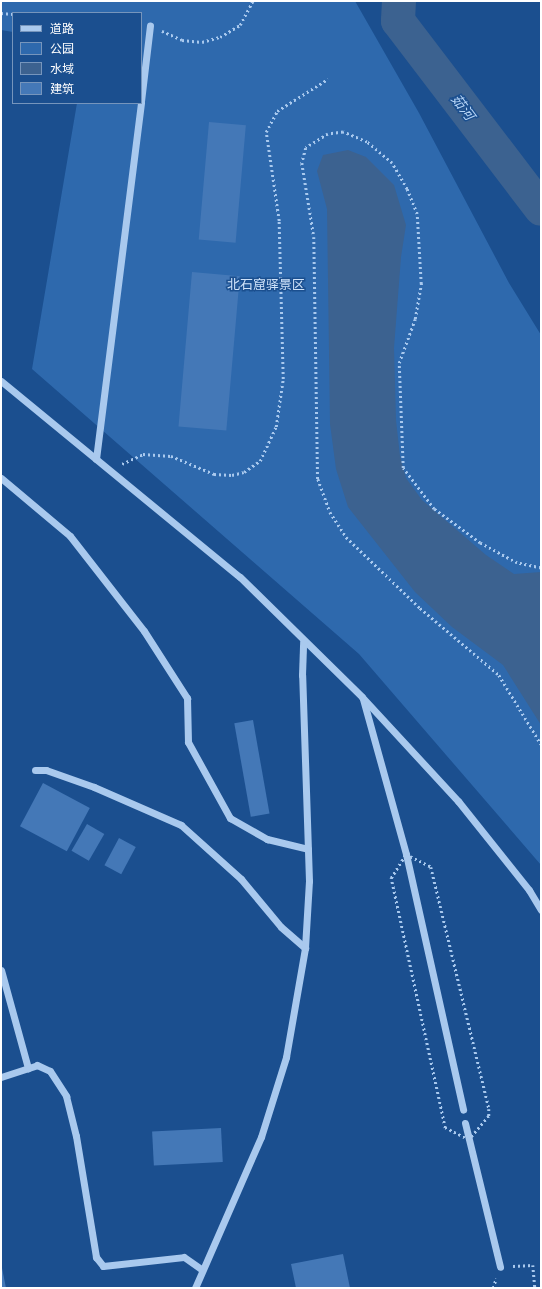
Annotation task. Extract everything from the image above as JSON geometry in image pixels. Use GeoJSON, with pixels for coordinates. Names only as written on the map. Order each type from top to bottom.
{"type":"FeatureCollection","features":[{"type":"Feature","properties":{"kind":"street"},"geometry":{"type":"LineString","coordinates":[[142,94],[150,26]]}},
{"type":"Feature","properties":{"kind":"street"},"geometry":{"type":"LineString","coordinates":[[96,459],[141,104]]}},
{"type":"Feature","properties":{"kind":"street"},"geometry":{"type":"LineString","coordinates":[[1,381],[240,577],[303,642],[362,697],[458,801],[529,890],[541,910]]}},
{"type":"Feature","properties":{"kind":"street"},"geometry":{"type":"LineString","coordinates":[[1,478],[70,536],[144,630],[187,698],[188,742],[230,818],[267,839],[308,849]]}},
{"type":"Feature","properties":{"kind":"street"},"geometry":{"type":"LineString","coordinates":[[195,1288],[201,1268],[261,1137],[286,1057],[305,948],[309,881],[302,675],[303,642]]}},
{"type":"Feature","properties":{"kind":"street"},"geometry":{"type":"LineString","coordinates":[[362,697],[406,854],[463,1110]]}},
{"type":"Feature","properties":{"kind":"street"},"geometry":{"type":"LineString","coordinates":[[35,770],[46,770],[94,787],[181,825],[241,879],[281,927],[305,948]]}},
{"type":"Feature","properties":{"kind":"street"},"geometry":{"type":"LineString","coordinates":[[1,970],[28,1068]]}},
{"type":"Feature","properties":{"kind":"street"},"geometry":{"type":"LineString","coordinates":[[1,1078],[37,1065],[50,1071],[66,1096],[76,1136],[96,1258],[103,1266],[184,1257],[201,1268]]}},
{"type":"Feature","properties":{"kind":"street"},"geometry":{"type":"LineString","coordinates":[[465,1122],[500,1266]]}},
{"type":"Feature","properties":{"kind":"path"},"geometry":{"type":"LineString","coordinates":[[150,26],[182,40],[202,42],[220,37],[240,25],[253,1]]}},
{"type":"Feature","properties":{"kind":"path"},"geometry":{"type":"LineString","coordinates":[[1,13],[12,14]]}},
{"type":"Feature","properties":{"kind":"path"},"geometry":{"type":"LineString","coordinates":[[113,472],[128,460],[143,454],[171,456],[214,474],[244,472],[260,461],[276,427],[283,379],[279,221],[266,132],[277,111],[328,79]]}},
{"type":"Feature","properties":{"kind":"path"},"geometry":{"type":"LineString","coordinates":[[541,568],[517,563],[480,543],[434,509],[403,468],[398,363],[415,319],[421,284],[417,214],[407,188],[392,163],[368,142],[343,132],[328,134],[306,148],[302,163],[314,237],[318,479],[330,512],[346,537],[420,608],[499,675],[541,744]]}},
{"type":"Feature","properties":{"kind":"path"},"geometry":{"type":"LineString","coordinates":[[445,1128],[391,878],[406,854],[431,867],[489,1116]]}},
{"type":"Feature","properties":{"kind":"path"},"geometry":{"type":"LineString","coordinates":[[500,1266],[533,1265],[535,1288]]}},
{"type":"Feature","properties":{"kind":"green space","name":"北石窟驿景区"},"geometry":{"type":"Polygon","coordinates":[[[1,1],[355,1],[419,113],[509,283],[541,335],[541,865],[359,654],[32,369],[77,104],[142,104],[142,12],[12,12],[12,32],[1,30],[1,1]]]}},
{"type":"Feature","properties":{"kind":"water"},"geometry":{"type":"Polygon","coordinates":[[[348,150],[366,157],[394,185],[406,225],[401,257],[394,348],[396,420],[400,456],[406,478],[422,500],[486,555],[514,574],[541,572],[541,725],[503,665],[452,627],[415,592],[348,507],[336,469],[330,424],[327,209],[317,171],[323,155],[348,150]]]}},
{"type":"Feature","properties":{"kind":"building"},"geometry":{"type":"Polygon","coordinates":[[[209,122],[246,125],[236,243],[199,240],[209,122]]]}},
{"type":"Feature","properties":{"kind":"building"},"geometry":{"type":"Polygon","coordinates":[[[192,272],[240,276],[226,431],[178,426],[192,272]]]}},
{"type":"Feature","properties":{"kind":"building"},"geometry":{"type":"Polygon","coordinates":[[[253,720],[269,814],[251,817],[234,723],[253,720]]]}},
{"type":"Feature","properties":{"kind":"building"},"geometry":{"type":"Polygon","coordinates":[[[43,783],[90,808],[67,851],[20,826],[43,783]]]}},
{"type":"Feature","properties":{"kind":"building"},"geometry":{"type":"Polygon","coordinates":[[[87,824],[104,834],[89,861],[72,851],[87,824]]]}},
{"type":"Feature","properties":{"kind":"building"},"geometry":{"type":"Polygon","coordinates":[[[119,838],[136,847],[121,874],[104,865],[119,838]]]}},
{"type":"Feature","properties":{"kind":"building"},"geometry":{"type":"Polygon","coordinates":[[[221,1128],[223,1162],[154,1166],[152,1132],[221,1128]]]}},
{"type":"Feature","properties":{"kind":"building"},"geometry":{"type":"Polygon","coordinates":[[[343,1254],[350,1288],[296,1288],[291,1264],[343,1254]]]}},
{"type":"Feature","properties":{"kind":"building"},"geometry":{"type":"Polygon","coordinates":[[[2,1268],[6,1288],[1,1288],[2,1268]]]}},
{"type":"Feature","properties":{"kind":"waterway","name":"茹河"},"geometry":{"type":"LineString","coordinates":[[399,1],[398,21],[541,209]]}}]}
